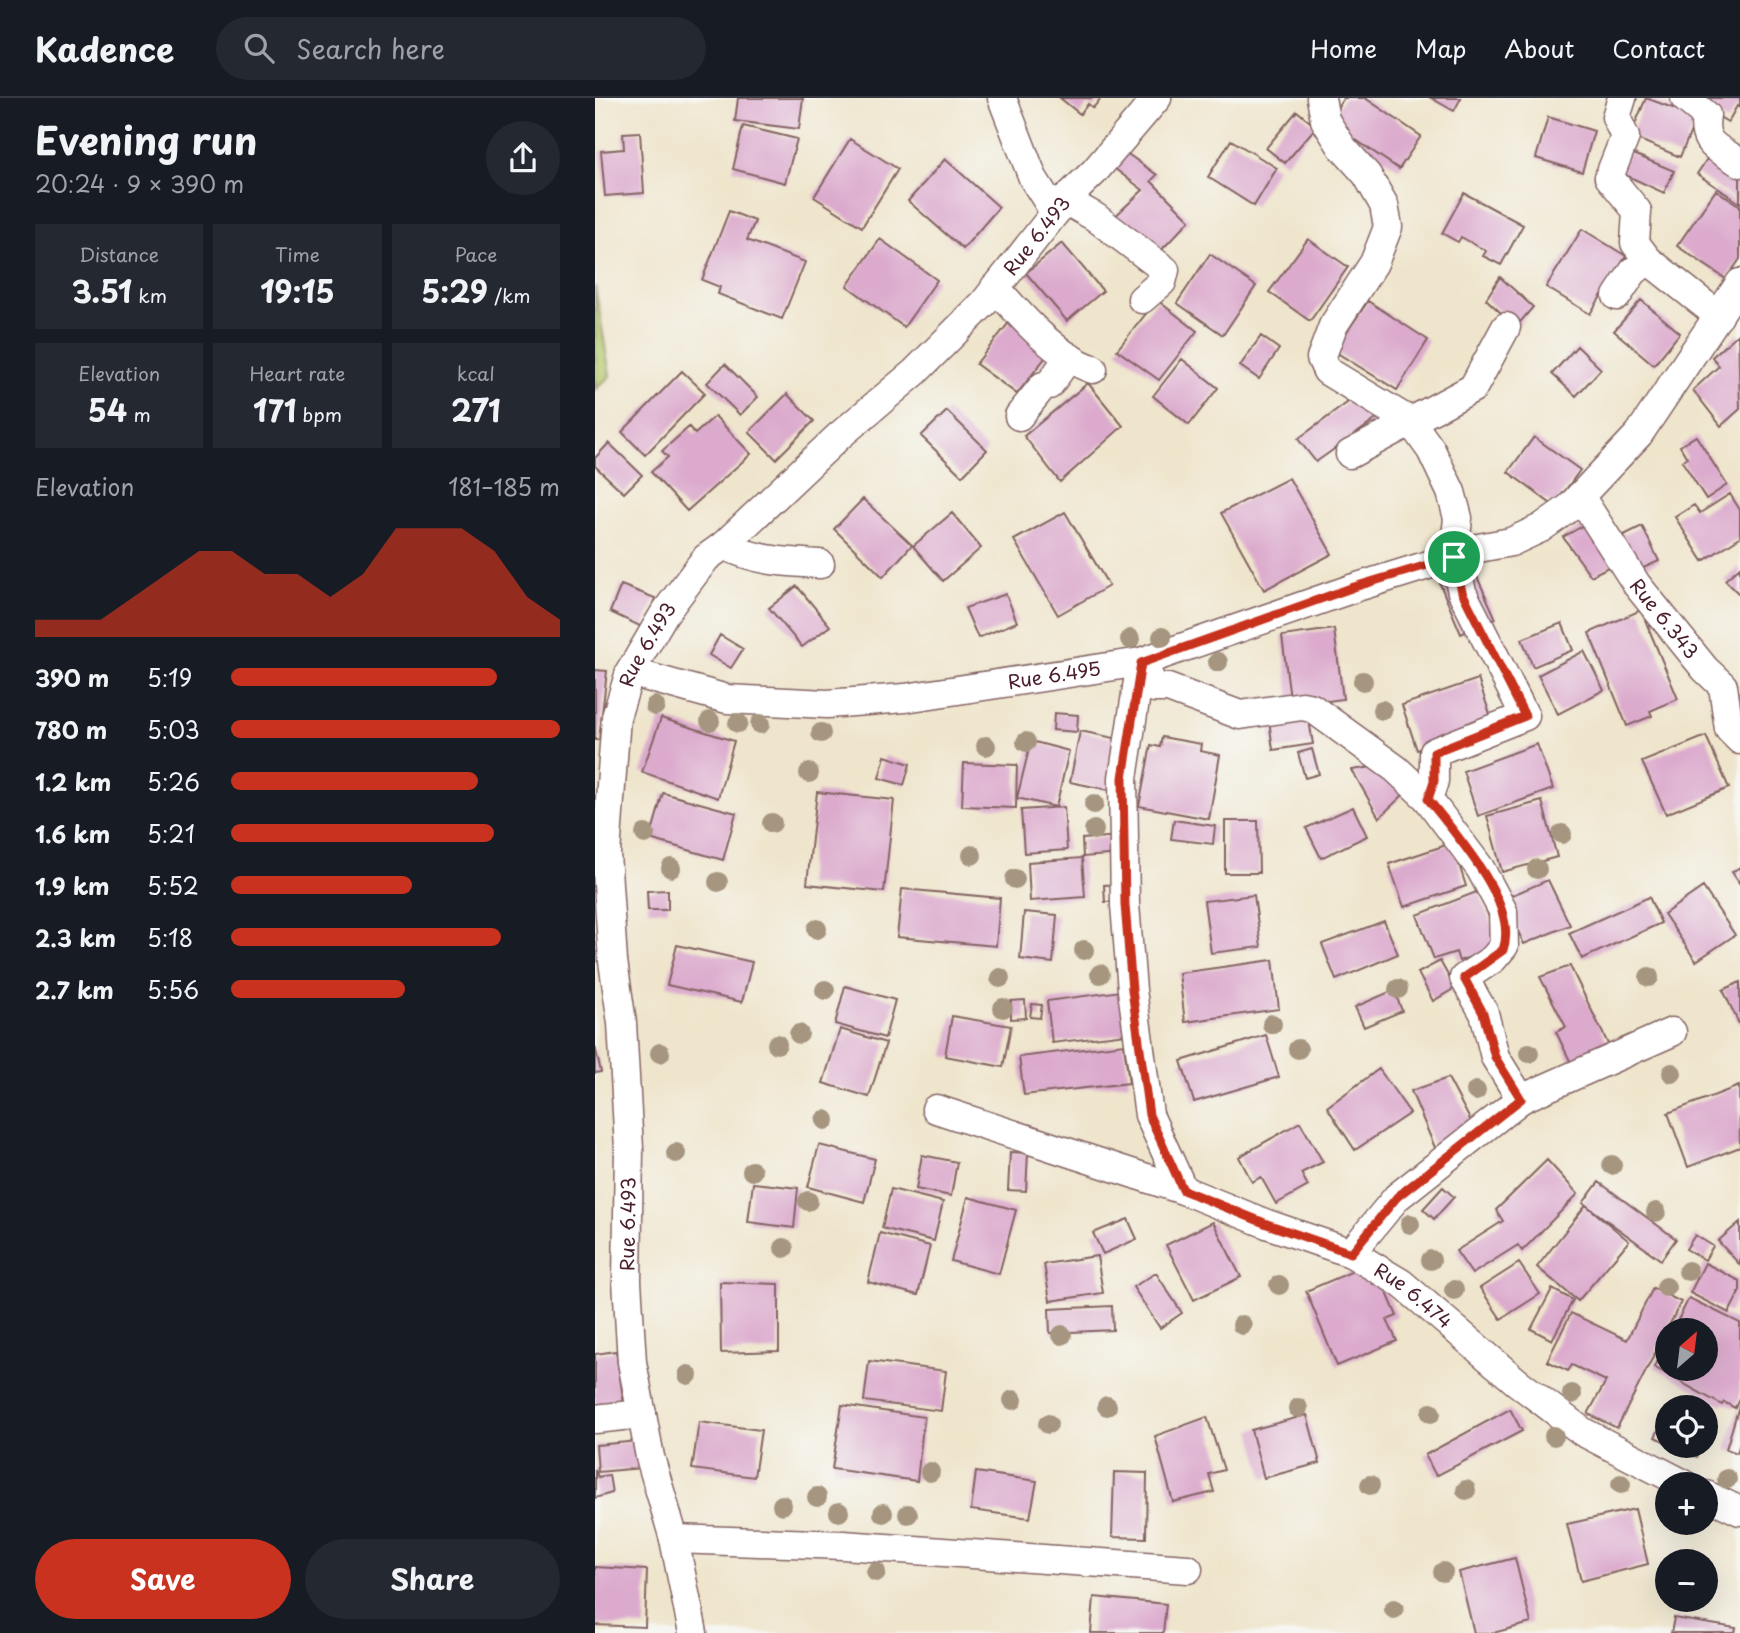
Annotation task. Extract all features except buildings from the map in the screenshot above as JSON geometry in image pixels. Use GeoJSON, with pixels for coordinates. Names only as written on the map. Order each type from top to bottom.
{"type":"FeatureCollection","features":[{"type":"Feature","properties":{"kind":"street"},"geometry":{"type":"LineString","coordinates":[[1002,98],[1033,178],[1060,206],[1074,207],[1095,217],[1165,270],[1162,282],[1142,299]]}},
{"type":"Feature","properties":{"kind":"street","name":"Rue 6.493"},"geometry":{"type":"LineString","coordinates":[[693,1633],[674,1539],[650,1457],[632,1362],[627,1281],[629,1149],[622,1023],[604,962],[606,854],[602,776],[616,717],[630,673],[664,614],[706,558],[724,545],[839,436],[915,372],[984,303],[1060,206],[1094,172],[1157,98]]}},
{"type":"Feature","properties":{"kind":"street"},"geometry":{"type":"LineString","coordinates":[[1321,98],[1325,120],[1342,147],[1367,175],[1384,205],[1388,227],[1374,263],[1333,326],[1321,358],[1327,371],[1411,422],[1431,450],[1451,492],[1458,518],[1454,557],[1462,592],[1525,716],[1434,752],[1434,781],[1428,799]]}},
{"type":"Feature","properties":{"kind":"street"},"geometry":{"type":"LineString","coordinates":[[1622,98],[1616,117],[1625,137],[1609,177],[1637,211],[1636,243],[1648,260],[1719,316]]}},
{"type":"Feature","properties":{"kind":"street"},"geometry":{"type":"LineString","coordinates":[[1685,98],[1706,115],[1703,130],[1706,140],[1740,163]]}},
{"type":"Feature","properties":{"kind":"street"},"geometry":{"type":"LineString","coordinates":[[1617,296],[1633,272],[1648,260]]}},
{"type":"Feature","properties":{"kind":"street","name":"Rue 6.495"},"geometry":{"type":"LineString","coordinates":[[630,673],[727,698],[827,704],[905,698],[1141,663],[1354,587],[1473,549],[1511,542],[1541,528],[1569,509],[1639,434],[1740,284]]}},
{"type":"Feature","properties":{"kind":"street"},"geometry":{"type":"LineString","coordinates":[[995,287],[1020,316],[1081,363],[1049,385],[1043,386],[1019,416]]}},
{"type":"Feature","properties":{"kind":"street"},"geometry":{"type":"LineString","coordinates":[[1350,454],[1473,387],[1506,327]]}},
{"type":"Feature","properties":{"kind":"street","name":"Rue 6.343"},"geometry":{"type":"LineString","coordinates":[[1580,496],[1637,585],[1705,670],[1732,682],[1729,729],[1740,740]]}},
{"type":"Feature","properties":{"kind":"street"},"geometry":{"type":"LineString","coordinates":[[724,545],[747,557],[820,564]]}},
{"type":"Feature","properties":{"kind":"street"},"geometry":{"type":"LineString","coordinates":[[1141,663],[1155,688],[1168,688],[1233,713],[1312,708],[1396,769],[1428,799],[1479,868],[1503,911],[1503,950],[1464,978],[1483,1013],[1495,1057],[1521,1099]]}},
{"type":"Feature","properties":{"kind":"street"},"geometry":{"type":"LineString","coordinates":[[1141,663],[1123,778],[1125,905],[1132,990],[1149,1115],[1183,1190]]}},
{"type":"Feature","properties":{"kind":"street","name":"Rue 6.474"},"geometry":{"type":"LineString","coordinates":[[1660,1472],[1583,1432],[1517,1382],[1401,1283],[1351,1253],[1397,1197],[1521,1099],[1672,1032]]}},
{"type":"Feature","properties":{"kind":"street"},"geometry":{"type":"LineString","coordinates":[[936,1109],[1183,1190],[1267,1224],[1351,1253]]}},
{"type":"Feature","properties":{"kind":"street"},"geometry":{"type":"LineString","coordinates":[[595,1419],[642,1414]]}},
{"type":"Feature","properties":{"kind":"street"},"geometry":{"type":"LineString","coordinates":[[1718,1501],[1740,1511]]}},
{"type":"Feature","properties":{"kind":"street"},"geometry":{"type":"LineString","coordinates":[[674,1539],[843,1545],[1188,1569]]}},
{"type":"Feature","properties":{"kind":"green space"},"geometry":{"type":"Polygon","coordinates":[[[595,286],[610,376],[595,390],[595,286]]]}},
{"type":"Feature","properties":{"kind":"route"},"geometry":{"type":"LineString","coordinates":[[1454,557],[1462,592],[1525,716],[1434,752],[1434,781],[1428,799],[1479,868],[1503,911],[1503,950],[1464,978],[1483,1013],[1495,1057],[1521,1099],[1397,1197],[1351,1253],[1267,1224],[1183,1190],[1149,1115],[1132,990],[1125,905],[1123,778],[1141,663],[1354,587],[1418,570],[1454,557]]}}]}
